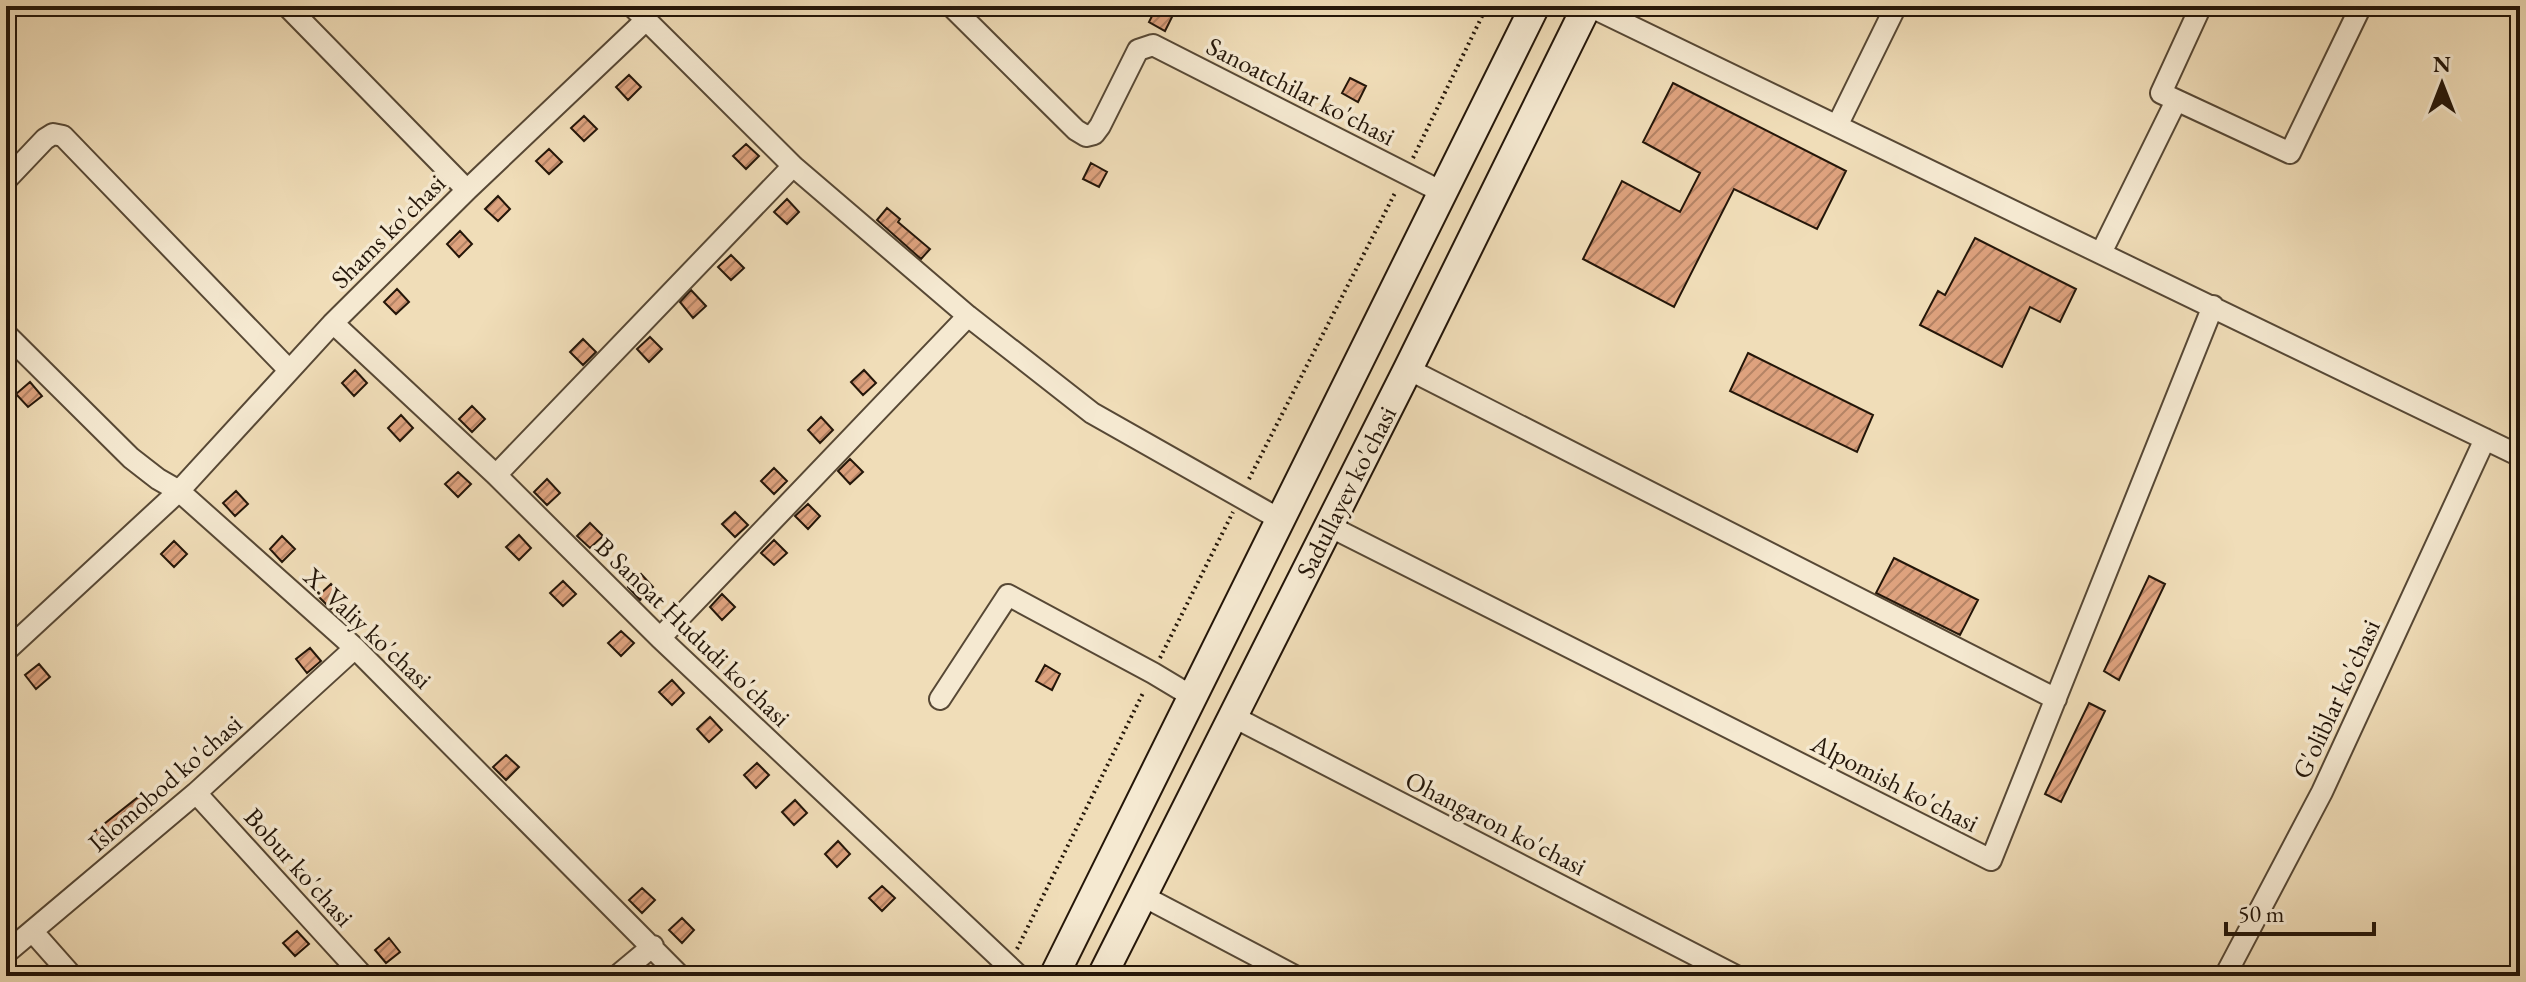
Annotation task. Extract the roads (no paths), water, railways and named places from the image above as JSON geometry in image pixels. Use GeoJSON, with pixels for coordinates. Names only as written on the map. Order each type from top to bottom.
{"type":"FeatureCollection","features":[{"type":"Feature","properties":{"kind":"main road","name":"Sadullayev ko'chasi"},"geometry":{"type":"LineString","coordinates":[[1102,976],[1588,6]]}},
{"type":"Feature","properties":{"kind":"main road","name":"Sadullayev ko'chasi"},"geometry":{"type":"LineString","coordinates":[[1054,976],[1444,193],[1528,9]]}},
{"type":"Feature","properties":{"kind":"street"},"geometry":{"type":"LineString","coordinates":[[287,6],[467,190]]}},
{"type":"Feature","properties":{"kind":"street","name":"Sanoatchilar ko'chasi"},"geometry":{"type":"LineString","coordinates":[[951,6],[1076,130],[1086,136],[1094,134],[1100,126],[1138,50],[1153,45],[1444,193]]}},
{"type":"Feature","properties":{"kind":"street"},"geometry":{"type":"LineString","coordinates":[[1588,6],[2520,456]]}},
{"type":"Feature","properties":{"kind":"street"},"geometry":{"type":"LineString","coordinates":[[1837,126],[1896,6]]}},
{"type":"Feature","properties":{"kind":"street"},"geometry":{"type":"LineString","coordinates":[[2201,6],[2161,93],[2290,153],[2361,6]]}},
{"type":"Feature","properties":{"kind":"street"},"geometry":{"type":"LineString","coordinates":[[639,13],[793,166],[968,316],[1092,413],[1281,520]]}},
{"type":"Feature","properties":{"kind":"street","name":"Shams ko'chasi"},"geometry":{"type":"LineString","coordinates":[[6,651],[179,491],[333,323],[639,13]]}},
{"type":"Feature","properties":{"kind":"street"},"geometry":{"type":"LineString","coordinates":[[2101,253],[2176,101]]}},
{"type":"Feature","properties":{"kind":"street"},"geometry":{"type":"LineString","coordinates":[[6,180],[45,139],[53,134],[63,136],[289,370]]}},
{"type":"Feature","properties":{"kind":"street"},"geometry":{"type":"LineString","coordinates":[[496,475],[793,166]]}},
{"type":"Feature","properties":{"kind":"street","name":"Alpomish ko'chasi"},"geometry":{"type":"LineString","coordinates":[[1329,526],[1991,860],[2213,306]]}},
{"type":"Feature","properties":{"kind":"street"},"geometry":{"type":"LineString","coordinates":[[660,638],[968,316]]}},
{"type":"Feature","properties":{"kind":"street","name":"B Sanoat Hududi ko'chasi"},"geometry":{"type":"LineString","coordinates":[[333,323],[496,475],[660,638],[1019,976]]}},
{"type":"Feature","properties":{"kind":"street","name":"X. Valiy ko'chasi"},"geometry":{"type":"LineString","coordinates":[[6,334],[131,458],[179,491],[355,648],[680,976]]}},
{"type":"Feature","properties":{"kind":"street"},"geometry":{"type":"LineString","coordinates":[[1408,369],[2056,699]]}},
{"type":"Feature","properties":{"kind":"street","name":"G'oliblar ko'chasi"},"geometry":{"type":"LineString","coordinates":[[2225,976],[2322,792],[2485,439]]}},
{"type":"Feature","properties":{"kind":"street"},"geometry":{"type":"LineString","coordinates":[[940,699],[1008,595],[1193,697]]}},
{"type":"Feature","properties":{"kind":"street","name":"Islomobod ko'chasi"},"geometry":{"type":"LineString","coordinates":[[6,953],[196,793],[355,648]]}},
{"type":"Feature","properties":{"kind":"street","name":"Ohangaron ko'chasi"},"geometry":{"type":"LineString","coordinates":[[1232,716],[1736,976]]}},
{"type":"Feature","properties":{"kind":"street","name":"Bobur ko'chasi"},"geometry":{"type":"LineString","coordinates":[[196,793],[363,976]]}},
{"type":"Feature","properties":{"kind":"street"},"geometry":{"type":"LineString","coordinates":[[1141,895],[1295,976]]}},
{"type":"Feature","properties":{"kind":"street"},"geometry":{"type":"LineString","coordinates":[[33,932],[72,976]]}},
{"type":"Feature","properties":{"kind":"street"},"geometry":{"type":"LineString","coordinates":[[617,976],[653,946]]}}]}
